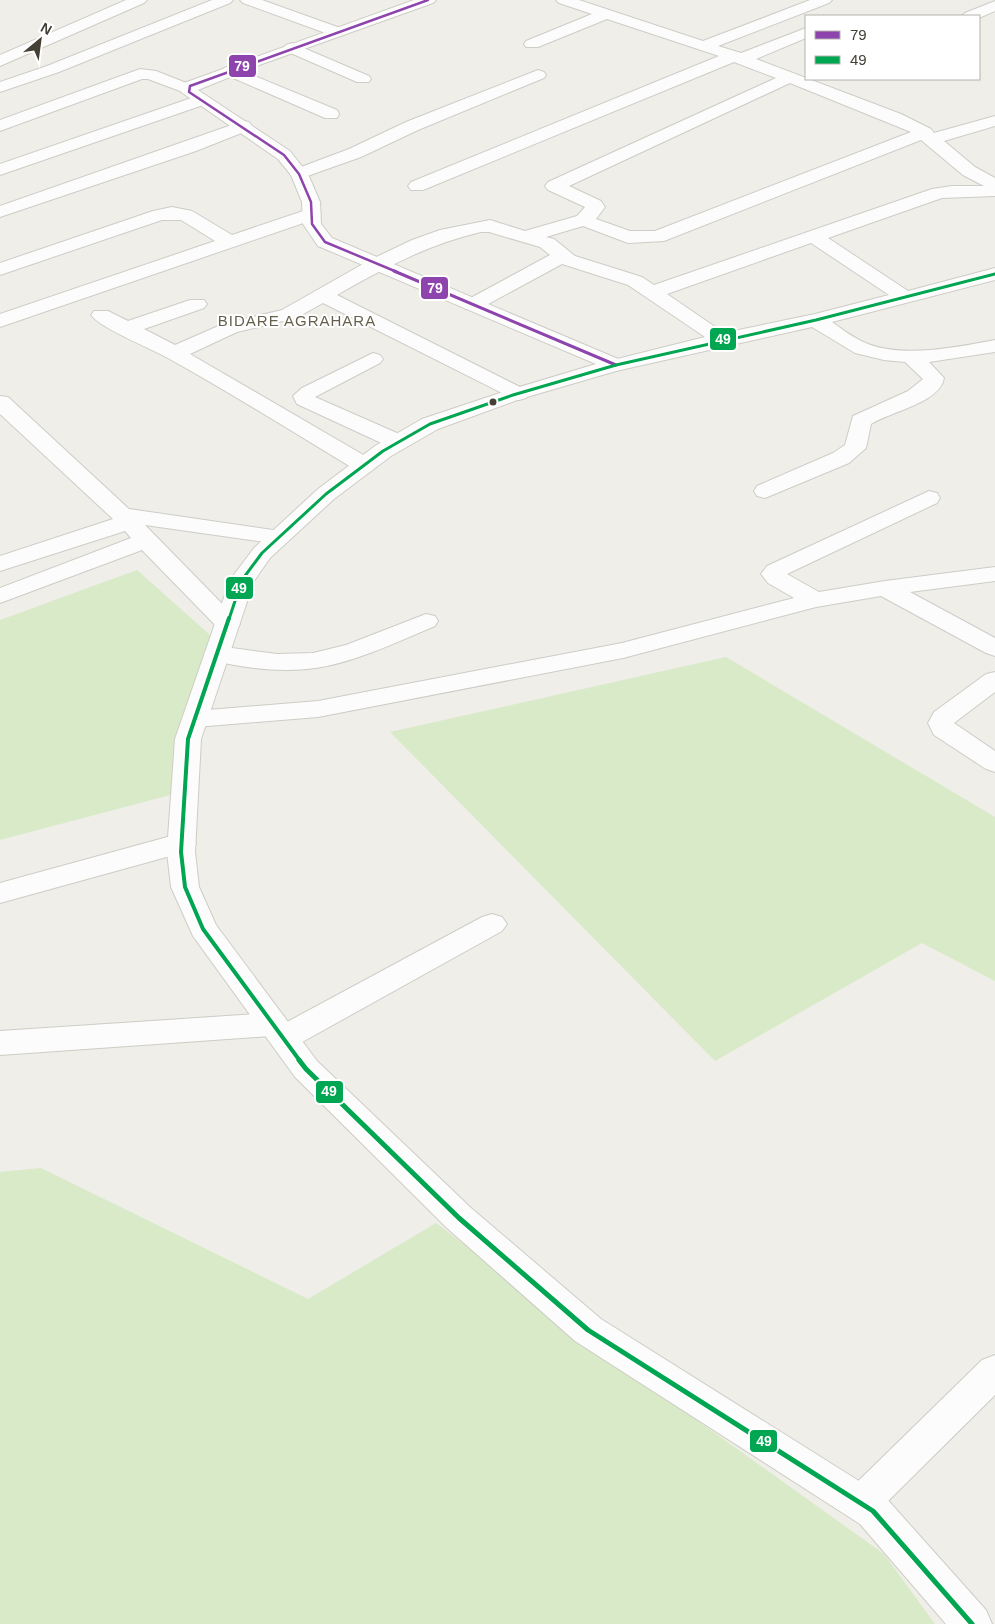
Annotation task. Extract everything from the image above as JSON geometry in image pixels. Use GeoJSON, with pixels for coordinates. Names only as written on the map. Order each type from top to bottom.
{"type":"FeatureCollection","features":[{"type":"Feature","properties":{"kind":"street"},"geometry":{"type":"LineString","coordinates":[[0,61],[139,0]]}},
{"type":"Feature","properties":{"kind":"street"},"geometry":{"type":"LineString","coordinates":[[0,87],[53,69],[225,0]]}},
{"type":"Feature","properties":{"kind":"street"},"geometry":{"type":"LineString","coordinates":[[248,0],[337,32]]}},
{"type":"Feature","properties":{"kind":"street"},"geometry":{"type":"LineString","coordinates":[[0,170],[194,95],[230,71],[428,0]]}},
{"type":"Feature","properties":{"kind":"street"},"geometry":{"type":"LineString","coordinates":[[564,0],[801,80],[895,118],[929,136],[969,171],[995,184]]}},
{"type":"Feature","properties":{"kind":"street"},"geometry":{"type":"LineString","coordinates":[[703,46],[824,0]]}},
{"type":"Feature","properties":{"kind":"street"},"geometry":{"type":"LineString","coordinates":[[972,15],[995,6]]}},
{"type":"Feature","properties":{"kind":"street"},"geometry":{"type":"LineString","coordinates":[[801,8],[815,15]]}},
{"type":"Feature","properties":{"kind":"street"},"geometry":{"type":"LineString","coordinates":[[532,44],[606,14]]}},
{"type":"Feature","properties":{"kind":"street"},"geometry":{"type":"LineString","coordinates":[[417,186],[737,58],[805,33]]}},
{"type":"Feature","properties":{"kind":"street"},"geometry":{"type":"LineString","coordinates":[[292,48],[363,79]]}},
{"type":"Feature","properties":{"kind":"street"},"geometry":{"type":"LineString","coordinates":[[230,71],[331,114]]}},
{"type":"Feature","properties":{"kind":"street"},"geometry":{"type":"LineString","coordinates":[[0,126],[140,74],[150,74],[194,95],[284,155],[298,174],[311,202],[312,224],[324,242],[616,364]]}},
{"type":"Feature","properties":{"kind":"street"},"geometry":{"type":"LineString","coordinates":[[298,174],[355,153],[412,126],[538,75]]}},
{"type":"Feature","properties":{"kind":"street"},"geometry":{"type":"LineString","coordinates":[[527,236],[585,220],[596,207],[556,188],[554,184],[801,80]]}},
{"type":"Feature","properties":{"kind":"street"},"geometry":{"type":"LineString","coordinates":[[585,220],[628,237],[657,237],[929,136],[995,121]]}},
{"type":"Feature","properties":{"kind":"street"},"geometry":{"type":"LineString","coordinates":[[0,212],[190,148],[243,126]]}},
{"type":"Feature","properties":{"kind":"street"},"geometry":{"type":"LineString","coordinates":[[653,292],[948,191],[979,193],[995,191]]}},
{"type":"Feature","properties":{"kind":"street"},"geometry":{"type":"LineString","coordinates":[[0,268],[159,215],[172,213],[186,215],[230,242]]}},
{"type":"Feature","properties":{"kind":"street"},"geometry":{"type":"LineString","coordinates":[[0,321],[312,214]]}},
{"type":"Feature","properties":{"kind":"street"},"geometry":{"type":"LineString","coordinates":[[174,353],[230,328],[289,314],[377,264],[433,238],[471,228],[490,226],[547,243],[564,256],[585,266],[635,281],[708,329],[720,340]]}},
{"type":"Feature","properties":{"kind":"street"},"geometry":{"type":"LineString","coordinates":[[813,236],[904,297]]}},
{"type":"Feature","properties":{"kind":"street"},"geometry":{"type":"LineString","coordinates":[[472,305],[536,268],[564,256]]}},
{"type":"Feature","properties":{"kind":"street"},"geometry":{"type":"LineString","coordinates":[[972,1624],[874,1511],[588,1330],[459,1218],[306,1069],[203,930],[185,887],[182,843],[188,739],[242,580],[262,553],[326,494],[364,465],[398,442],[430,424],[616,364],[816,320],[995,274]]}},
{"type":"Feature","properties":{"kind":"street"},"geometry":{"type":"LineString","coordinates":[[323,295],[519,394]]}},
{"type":"Feature","properties":{"kind":"street"},"geometry":{"type":"LineString","coordinates":[[125,329],[197,304]]}},
{"type":"Feature","properties":{"kind":"street"},"geometry":{"type":"LineString","coordinates":[[101,315],[174,353],[364,465]]}},
{"type":"Feature","properties":{"kind":"street"},"geometry":{"type":"LineString","coordinates":[[816,320],[856,346],[869,351],[909,355],[952,355],[995,346]]}},
{"type":"Feature","properties":{"kind":"street"},"geometry":{"type":"LineString","coordinates":[[765,491],[841,458],[855,448],[861,420],[871,413],[921,395],[933,384],[934,378],[909,355]]}},
{"type":"Feature","properties":{"kind":"street"},"geometry":{"type":"LineString","coordinates":[[374,359],[309,392],[304,396],[304,400],[398,442]]}},
{"type":"Feature","properties":{"kind":"street"},"geometry":{"type":"LineString","coordinates":[[0,402],[126,519],[228,624]]}},
{"type":"Feature","properties":{"kind":"street"},"geometry":{"type":"LineString","coordinates":[[815,600],[776,578],[773,574],[775,571],[929,498]]}},
{"type":"Feature","properties":{"kind":"street"},"geometry":{"type":"LineString","coordinates":[[146,540],[10,592],[0,565],[126,519],[279,537]]}},
{"type":"Feature","properties":{"kind":"street"},"geometry":{"type":"LineString","coordinates":[[196,719],[318,709],[623,650],[815,600],[992,573]]}},
{"type":"Feature","properties":{"kind":"street"},"geometry":{"type":"LineString","coordinates":[[885,588],[995,648]]}},
{"type":"Feature","properties":{"kind":"street"},"geometry":{"type":"LineString","coordinates":[[217,654],[294,662],[313,662],[340,655],[426,621]]}},
{"type":"Feature","properties":{"kind":"street"},"geometry":{"type":"LineString","coordinates":[[995,680],[943,718],[941,723],[943,729],[995,763]]}},
{"type":"Feature","properties":{"kind":"street"},"geometry":{"type":"LineString","coordinates":[[0,893],[182,843]]}},
{"type":"Feature","properties":{"kind":"street"},"geometry":{"type":"LineString","coordinates":[[0,1043],[278,1031],[492,924]]}},
{"type":"Feature","properties":{"kind":"street"},"geometry":{"type":"LineString","coordinates":[[861,1503],[995,1371]]}},
{"type":"Feature","properties":{"kind":"green space"},"geometry":{"type":"Polygon","coordinates":[[[137,570],[211,636],[170,795],[0,840],[0,620],[137,570]]]}},
{"type":"Feature","properties":{"kind":"green space"},"geometry":{"type":"Polygon","coordinates":[[[726,657],[995,817],[995,981],[922,943],[715,1061],[390,732],[726,657]]]}},
{"type":"Feature","properties":{"kind":"green space"},"geometry":{"type":"Polygon","coordinates":[[[41,1168],[308,1299],[436,1223],[691,1416],[884,1554],[935,1624],[0,1624],[0,1172],[41,1168]]]}},
{"type":"Feature","properties":{"kind":"transit line","name":"79"},"geometry":{"type":"LineString","coordinates":[[428,0],[190,86],[189,92],[284,155],[299,174],[311,202],[312,224],[325,242],[616,365]]}},
{"type":"Feature","properties":{"kind":"transit line","name":"49"},"geometry":{"type":"LineString","coordinates":[[972,1624],[873,1511],[588,1330],[459,1218],[306,1069],[203,929],[185,887],[181,852],[188,739],[242,580],[262,553],[326,494],[383,451],[430,424],[513,395],[616,365],[720,340],[816,320],[995,274]]}},
{"type":"Feature","properties":{"kind":"district","name":"BIDARE AGRAHARA"},"geometry":{"type":"Point","coordinates":[297,321]}}]}
